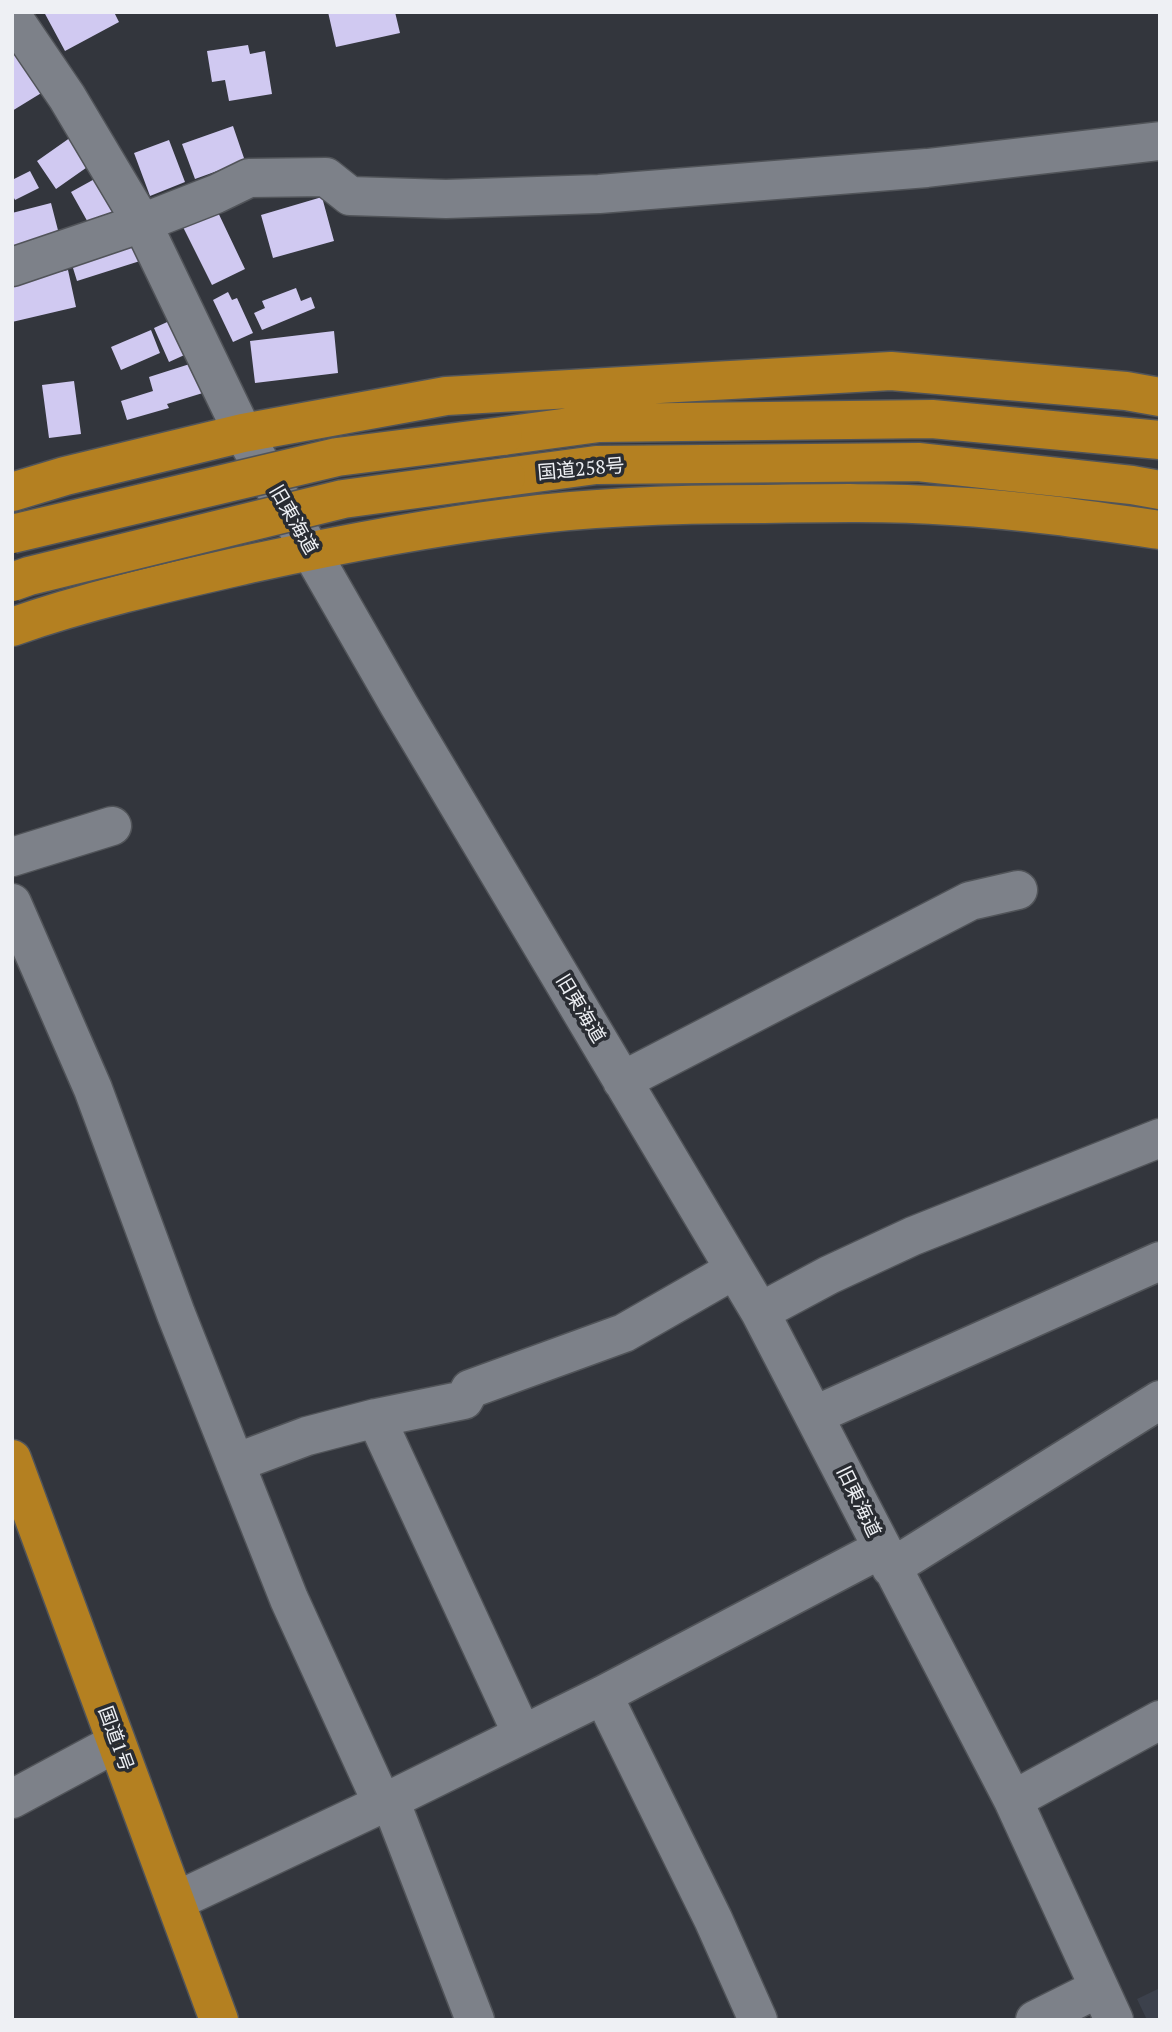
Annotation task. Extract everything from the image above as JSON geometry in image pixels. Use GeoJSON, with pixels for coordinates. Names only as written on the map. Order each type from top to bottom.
{"type":"FeatureCollection","features":[{"type":"Feature","properties":{"kind":"highway"},"geometry":{"type":"LineString","coordinates":[[12,492],[243,433],[446,396],[891,371],[1126,391],[1160,397]]}},
{"type":"Feature","properties":{"kind":"highway"},"geometry":{"type":"LineString","coordinates":[[12,534],[337,457],[599,423],[932,419],[1160,440]]}},
{"type":"Feature","properties":{"kind":"highway","name":"国道258号"},"geometry":{"type":"LineString","coordinates":[[12,582],[343,499],[596,465],[918,462],[1160,490]]}},
{"type":"Feature","properties":{"kind":"highway"},"geometry":{"type":"LineString","coordinates":[[12,626],[57,611],[190,577],[311,551],[443,527],[517,517],[706,504],[855,503],[951,506],[1066,516],[1160,530]]}},
{"type":"Feature","properties":{"kind":"highway","name":"国道1号"},"geometry":{"type":"LineString","coordinates":[[12,1459],[219,2020]]}},
{"type":"Feature","properties":{"kind":"street","name":"旧東海道"},"geometry":{"type":"LineString","coordinates":[[12,16],[67,97],[142,223],[243,433],[399,705],[760,1312],[1013,1800],[1106,2004]]}},
{"type":"Feature","properties":{"kind":"street"},"geometry":{"type":"LineString","coordinates":[[12,267],[142,223],[216,194],[248,178],[326,177],[350,196],[446,199],[599,194],[927,168],[1160,141]]}},
{"type":"Feature","properties":{"kind":"street"},"geometry":{"type":"LineString","coordinates":[[12,857],[112,825]]}},
{"type":"Feature","properties":{"kind":"street"},"geometry":{"type":"LineString","coordinates":[[622,1081],[970,901],[1018,890]]}},
{"type":"Feature","properties":{"kind":"street"},"geometry":{"type":"LineString","coordinates":[[12,903],[93,1089],[172,1301],[289,1599],[386,1802],[475,2020]]}},
{"type":"Feature","properties":{"kind":"street"},"geometry":{"type":"LineString","coordinates":[[760,1312],[829,1275],[913,1236],[1158,1144]]}},
{"type":"Feature","properties":{"kind":"street"},"geometry":{"type":"LineString","coordinates":[[815,1415],[1160,1261]]}},
{"type":"Feature","properties":{"kind":"street"},"geometry":{"type":"LineString","coordinates":[[235,1464],[307,1436],[376,1418],[464,1400],[470,1389],[624,1333],[734,1270]]}},
{"type":"Feature","properties":{"kind":"street"},"geometry":{"type":"LineString","coordinates":[[176,1901],[386,1802],[886,1558],[1160,1399]]}},
{"type":"Feature","properties":{"kind":"street"},"geometry":{"type":"LineString","coordinates":[[376,1418],[522,1734]]}},
{"type":"Feature","properties":{"kind":"street"},"geometry":{"type":"LineString","coordinates":[[603,1695],[713,1919],[758,2020]]}},
{"type":"Feature","properties":{"kind":"street"},"geometry":{"type":"LineString","coordinates":[[1013,1800],[1160,1720]]}},
{"type":"Feature","properties":{"kind":"street"},"geometry":{"type":"LineString","coordinates":[[12,1799],[117,1743]]}},
{"type":"Feature","properties":{"kind":"street"},"geometry":{"type":"LineString","coordinates":[[1035,2020],[1106,2004]]}},
{"type":"Feature","properties":{"kind":"shaded area"},"geometry":{"type":"Polygon","coordinates":[[[1160,1988],[1160,2020],[1147,2020],[1137,1999],[1160,1988]]]}},
{"type":"Feature","properties":{"kind":"building"},"geometry":{"type":"Polygon","coordinates":[[[44,12],[114,12],[119,22],[65,51],[44,12]]]}},
{"type":"Feature","properties":{"kind":"building"},"geometry":{"type":"Polygon","coordinates":[[[328,12],[395,12],[400,33],[336,47],[328,12]]]}},
{"type":"Feature","properties":{"kind":"building"},"geometry":{"type":"Polygon","coordinates":[[[248,45],[250,54],[265,51],[272,94],[229,101],[225,80],[212,82],[207,51],[248,45]]]}},
{"type":"Feature","properties":{"kind":"building"},"geometry":{"type":"Polygon","coordinates":[[[18,51],[43,92],[12,111],[12,54],[18,51]]]}},
{"type":"Feature","properties":{"kind":"building"},"geometry":{"type":"Polygon","coordinates":[[[233,126],[245,161],[195,179],[182,144],[233,126]]]}},
{"type":"Feature","properties":{"kind":"building"},"geometry":{"type":"Polygon","coordinates":[[[74,135],[93,163],[56,189],[37,161],[74,135]]]}},
{"type":"Feature","properties":{"kind":"building"},"geometry":{"type":"Polygon","coordinates":[[[169,140],[185,182],[150,196],[134,153],[169,140]]]}},
{"type":"Feature","properties":{"kind":"building"},"geometry":{"type":"Polygon","coordinates":[[[30,171],[39,188],[15,200],[12,180],[30,171]]]}},
{"type":"Feature","properties":{"kind":"building"},"geometry":{"type":"Polygon","coordinates":[[[100,176],[119,210],[90,226],[71,192],[100,176]]]}},
{"type":"Feature","properties":{"kind":"building"},"geometry":{"type":"Polygon","coordinates":[[[322,197],[334,241],[273,258],[261,215],[322,197]]]}},
{"type":"Feature","properties":{"kind":"building"},"geometry":{"type":"Polygon","coordinates":[[[51,203],[60,238],[12,251],[12,213],[51,203]]]}},
{"type":"Feature","properties":{"kind":"building"},"geometry":{"type":"Polygon","coordinates":[[[214,204],[245,269],[212,285],[180,221],[214,204]]]}},
{"type":"Feature","properties":{"kind":"building"},"geometry":{"type":"Polygon","coordinates":[[[131,235],[140,261],[77,281],[69,255],[131,235]]]}},
{"type":"Feature","properties":{"kind":"building"},"geometry":{"type":"Polygon","coordinates":[[[68,270],[76,307],[12,322],[12,283],[68,270]]]}},
{"type":"Feature","properties":{"kind":"building"},"geometry":{"type":"Polygon","coordinates":[[[296,288],[301,301],[311,297],[315,308],[262,330],[254,313],[265,308],[262,301],[296,288]]]}},
{"type":"Feature","properties":{"kind":"building"},"geometry":{"type":"Polygon","coordinates":[[[228,292],[232,300],[237,298],[253,333],[233,342],[213,300],[228,292]]]}},
{"type":"Feature","properties":{"kind":"building"},"geometry":{"type":"Polygon","coordinates":[[[176,318],[191,352],[169,362],[154,328],[176,318]]]}},
{"type":"Feature","properties":{"kind":"building"},"geometry":{"type":"Polygon","coordinates":[[[151,330],[160,353],[121,370],[111,347],[151,330]]]}},
{"type":"Feature","properties":{"kind":"building"},"geometry":{"type":"Polygon","coordinates":[[[334,331],[338,373],[255,383],[250,341],[334,331]]]}},
{"type":"Feature","properties":{"kind":"building"},"geometry":{"type":"Polygon","coordinates":[[[196,362],[206,392],[167,404],[169,408],[127,420],[121,401],[153,391],[149,377],[196,362]]]}},
{"type":"Feature","properties":{"kind":"building"},"geometry":{"type":"Polygon","coordinates":[[[74,381],[81,434],[49,438],[42,385],[74,381]]]}}]}
